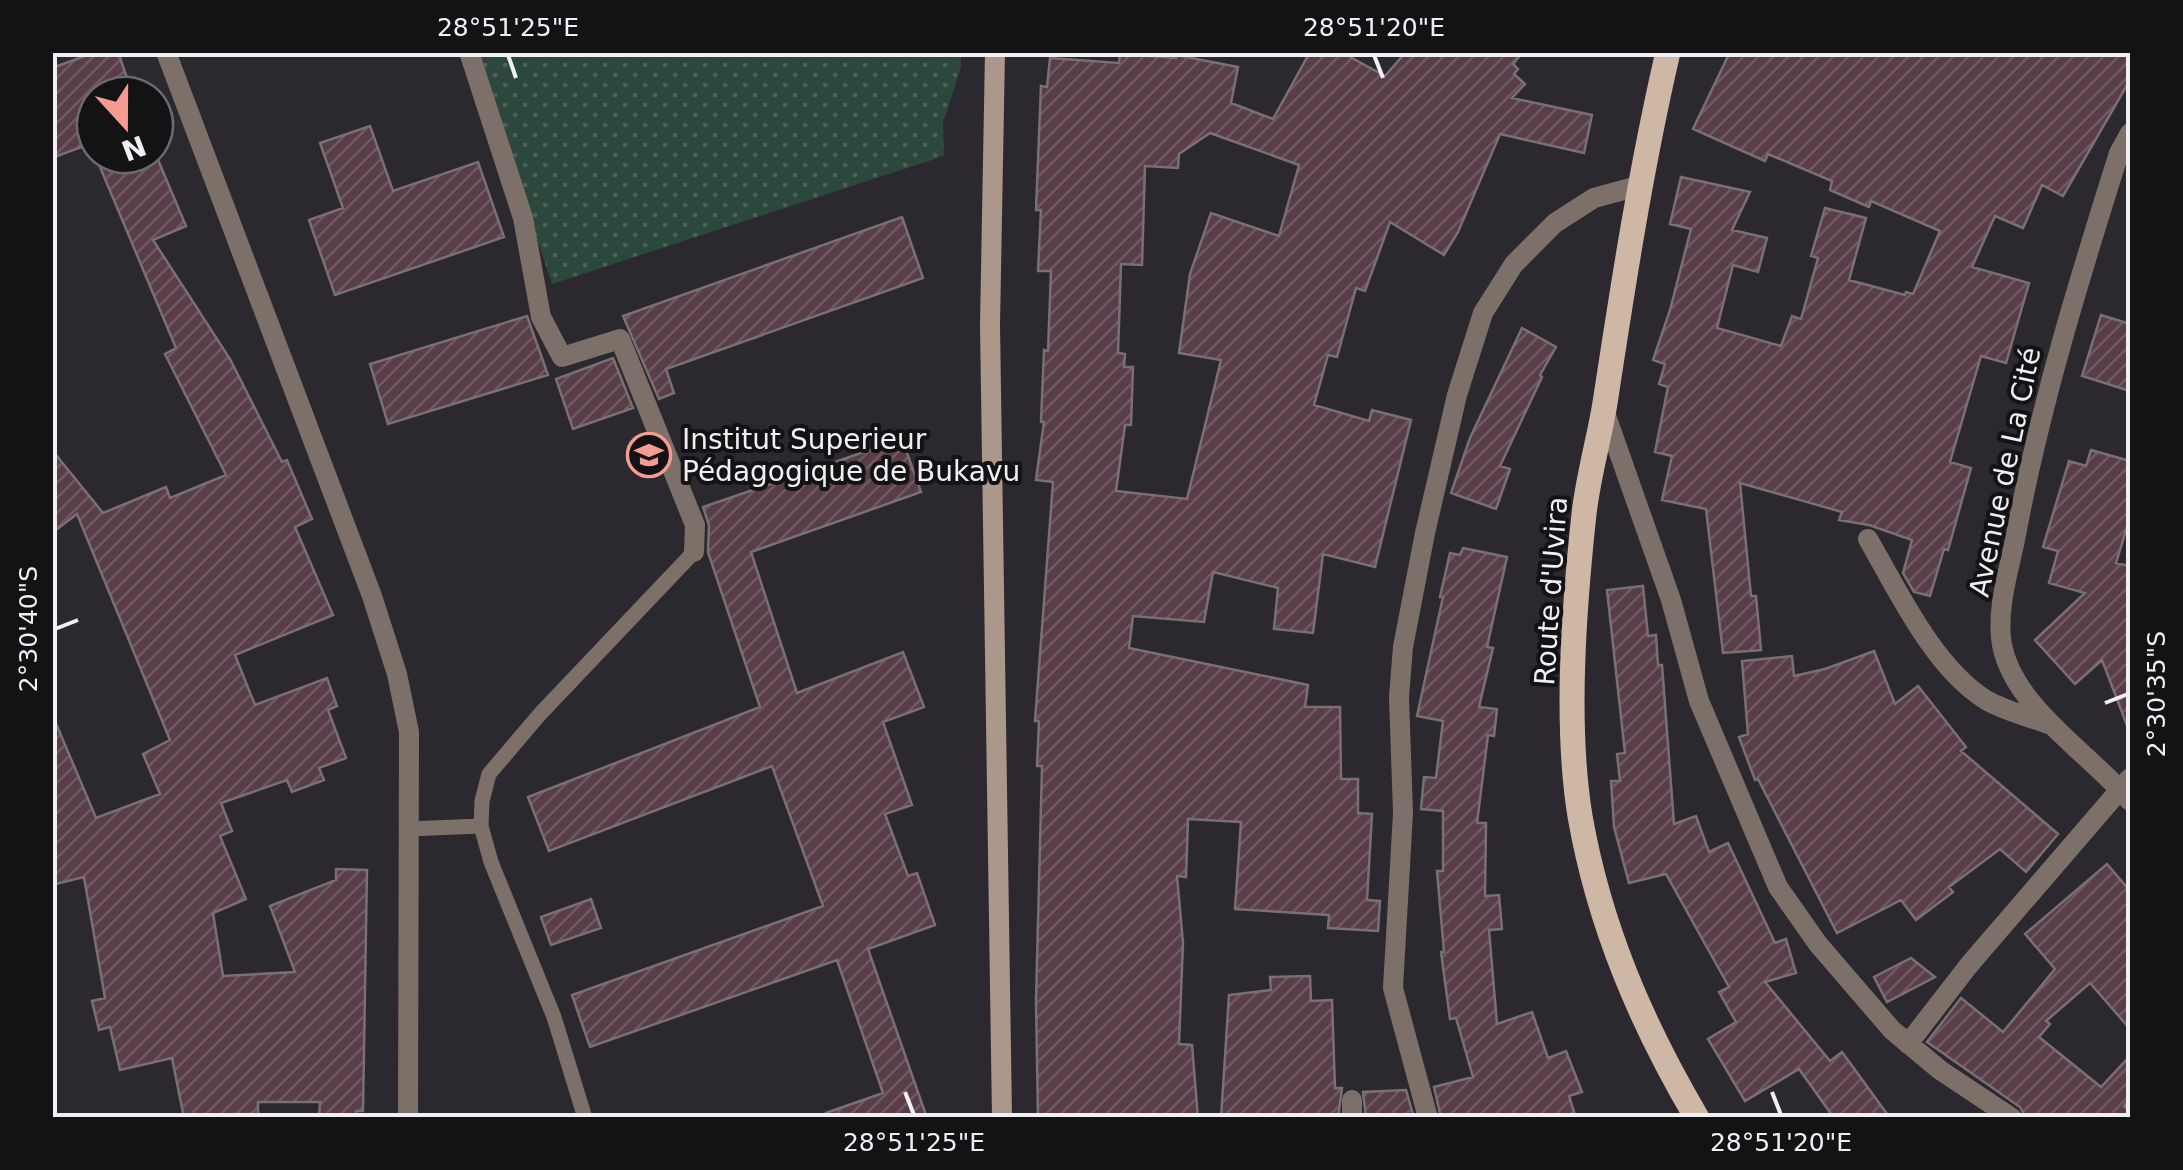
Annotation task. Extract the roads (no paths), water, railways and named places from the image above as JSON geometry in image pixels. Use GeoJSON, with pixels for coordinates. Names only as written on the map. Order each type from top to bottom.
{"type":"FeatureCollection","features":[{"type":"Feature","properties":{"kind":"main road","name":"Route d'Uvira"},"geometry":{"type":"LineString","coordinates":[[1668,52],[1638,186],[1604,410],[1584,512],[1572,716],[1580,814],[1599,902],[1627,984],[1660,1055],[1697,1118]]}},
{"type":"Feature","properties":{"kind":"street"},"geometry":{"type":"LineString","coordinates":[[166,52],[372,596],[397,674],[409,732],[408,1118]]}},
{"type":"Feature","properties":{"kind":"street"},"geometry":{"type":"LineString","coordinates":[[469,52],[523,218],[541,317],[562,357],[620,338],[695,525],[694,552]]}},
{"type":"Feature","properties":{"kind":"street"},"geometry":{"type":"LineString","coordinates":[[995,52],[990,325],[1002,1118]]}},
{"type":"Feature","properties":{"kind":"street","name":"Avenue de La Cité"},"geometry":{"type":"LineString","coordinates":[[2127,790],[2053,726],[2020,686],[2002,646],[2002,607],[2020,509],[2072,303],[2119,152],[2130,133]]}},
{"type":"Feature","properties":{"kind":"street"},"geometry":{"type":"LineString","coordinates":[[1428,1118],[1394,988],[1403,813],[1399,698],[1404,646],[1425,533],[1457,395],[1483,314],[1493,297],[1514,264],[1555,223],[1594,198],[1638,186]]}},
{"type":"Feature","properties":{"kind":"street"},"geometry":{"type":"LineString","coordinates":[[1604,410],[1671,600],[1698,701],[1778,887],[1856,990],[1908,1044],[2012,1118]]}},
{"type":"Feature","properties":{"kind":"street"},"geometry":{"type":"LineString","coordinates":[[1868,539],[1923,637],[1973,690],[1988,701],[2053,726]]}},
{"type":"Feature","properties":{"kind":"street"},"geometry":{"type":"LineString","coordinates":[[1908,1044],[1969,965],[2127,790]]}},
{"type":"Feature","properties":{"kind":"lane"},"geometry":{"type":"LineString","coordinates":[[585,1118],[554,1017],[491,862],[481,826],[482,800],[489,774],[540,714],[694,552]]}},
{"type":"Feature","properties":{"kind":"lane"},"geometry":{"type":"LineString","coordinates":[[408,829],[481,826]]}},
{"type":"Feature","properties":{"kind":"place","name":"Institut Superieur Pédagogique de Bukavu"},"geometry":{"type":"Point","coordinates":[649,455]}}]}
